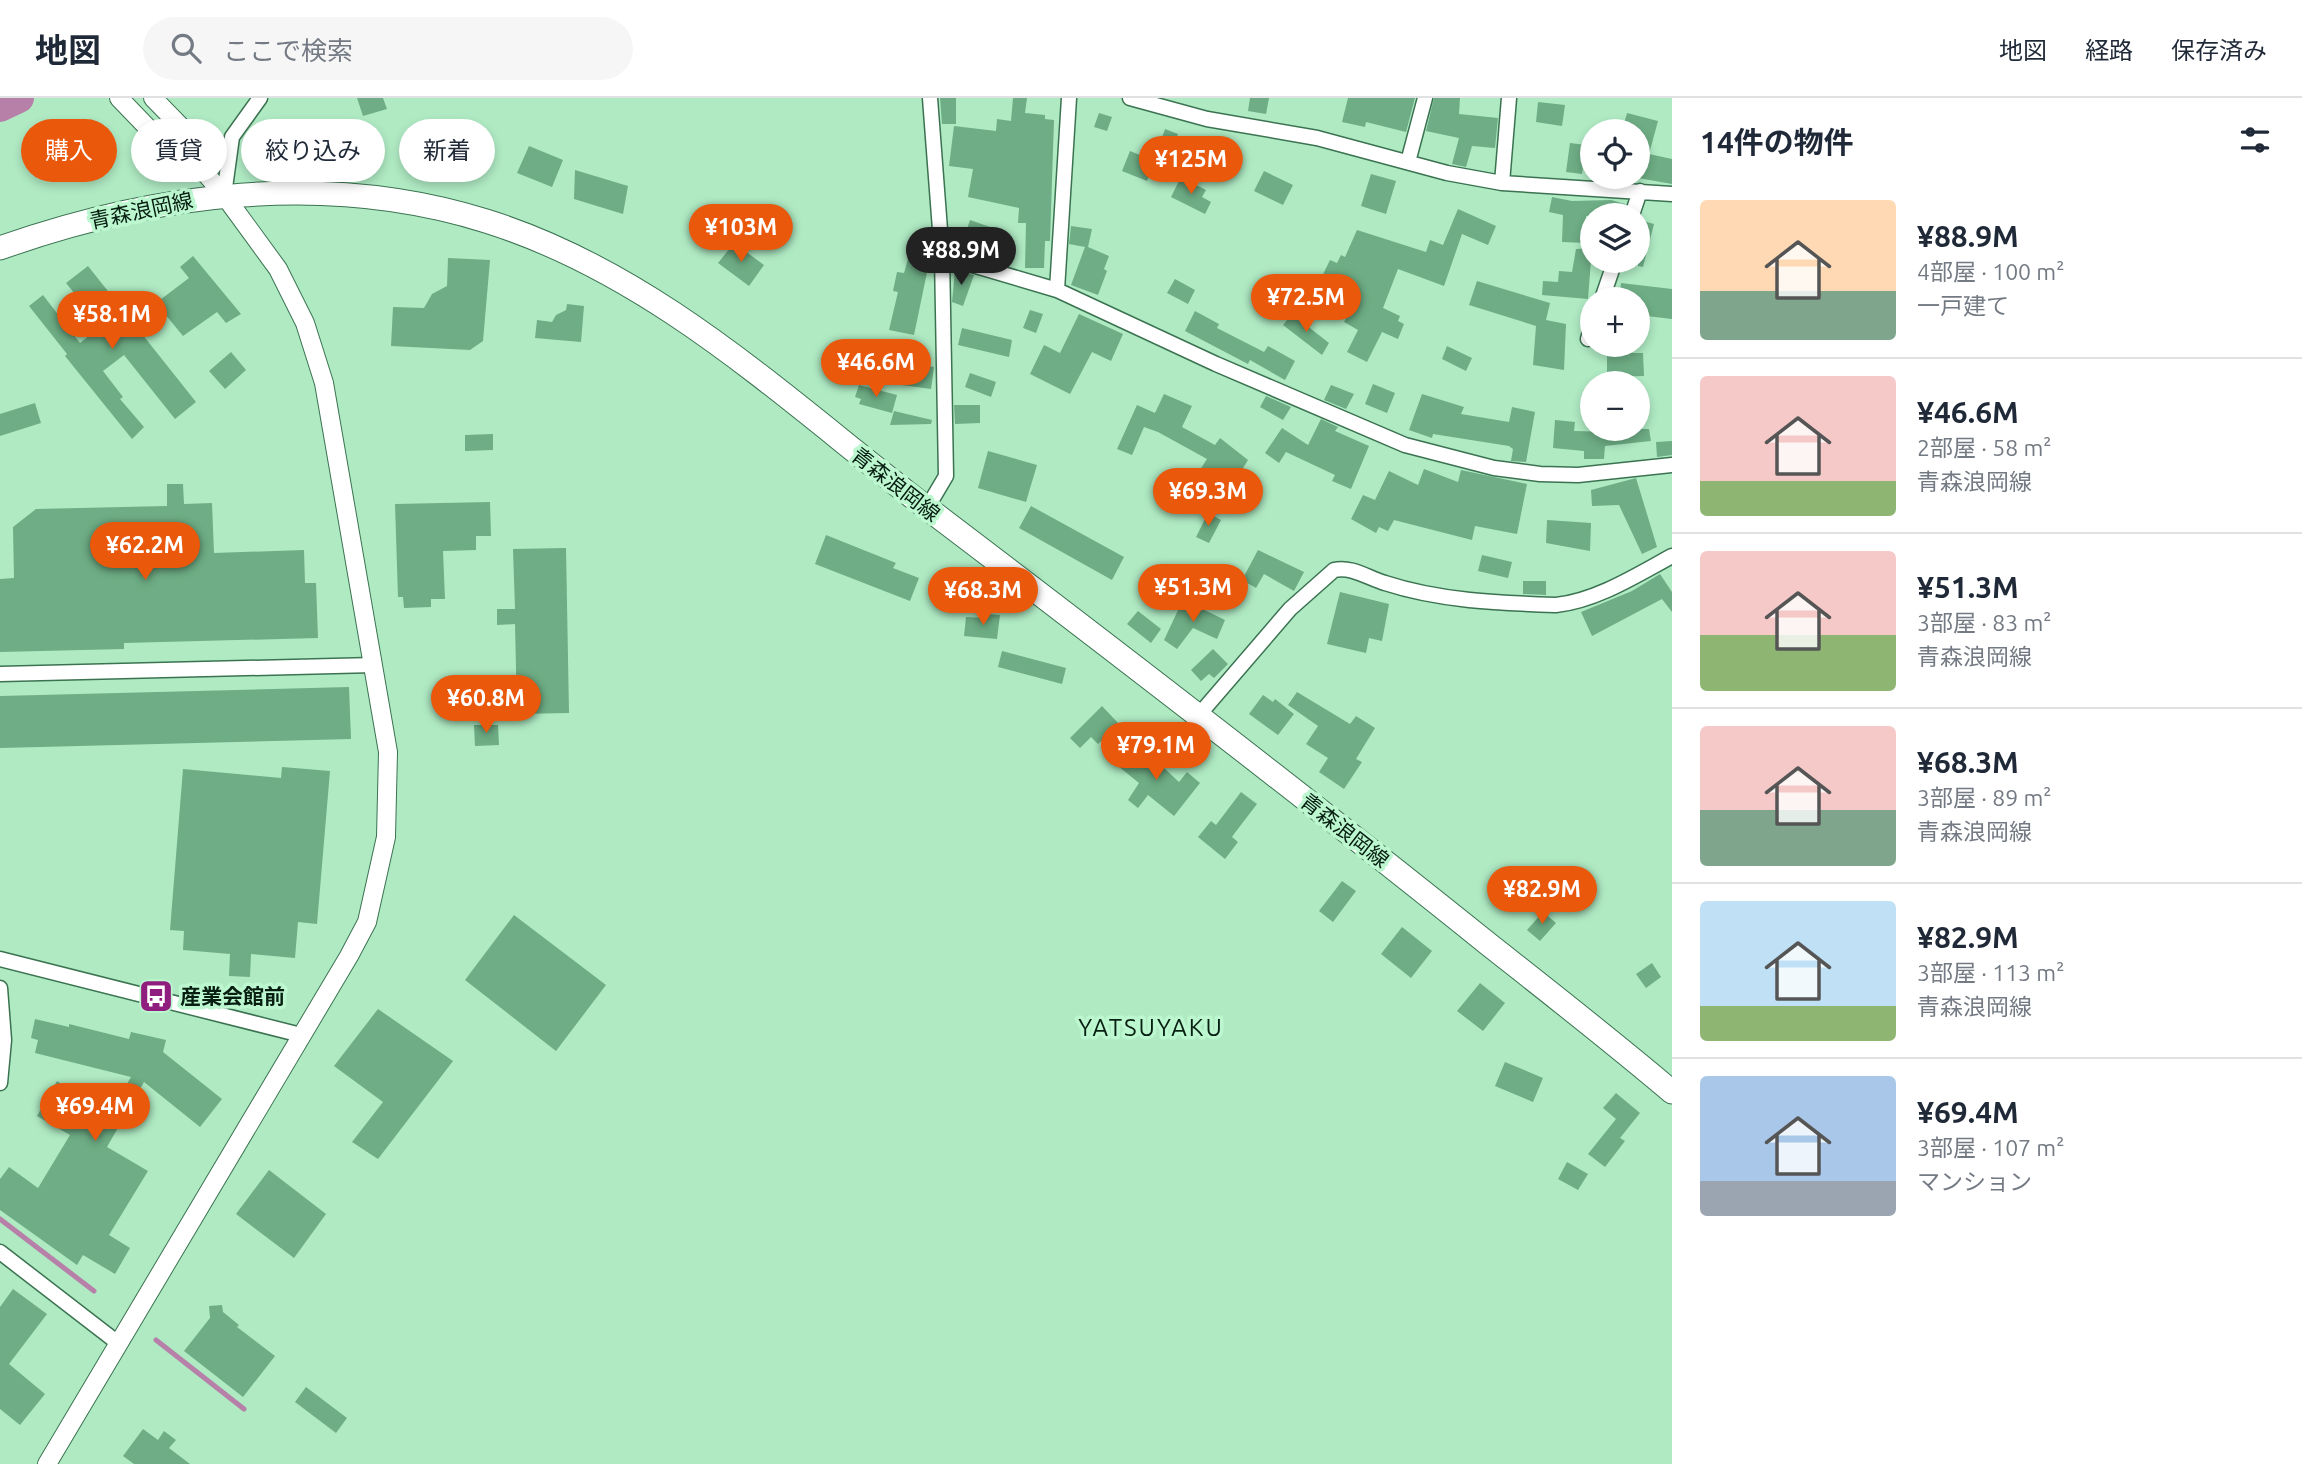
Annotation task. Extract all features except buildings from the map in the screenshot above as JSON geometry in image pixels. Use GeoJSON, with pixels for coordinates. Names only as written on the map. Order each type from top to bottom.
{"type":"FeatureCollection","features":[{"type":"Feature","properties":{"kind":"main road","name":"青森浪岡線"},"geometry":{"type":"LineString","coordinates":[[0,248],[92,219],[159,203],[224,195],[310,194],[386,201],[481,220],[564,250],[646,294],[695,328],[1368,848],[1672,1092]]}},
{"type":"Feature","properties":{"kind":"street"},"geometry":{"type":"LineString","coordinates":[[153,98],[173,119]]}},
{"type":"Feature","properties":{"kind":"street"},"geometry":{"type":"LineString","coordinates":[[224,195],[232,137],[260,98]]}},
{"type":"Feature","properties":{"kind":"street"},"geometry":{"type":"LineString","coordinates":[[927,508],[946,476],[943,256],[930,98]]}},
{"type":"Feature","properties":{"kind":"street"},"geometry":{"type":"LineString","coordinates":[[1057,290],[1069,98]]}},
{"type":"Feature","properties":{"kind":"street"},"geometry":{"type":"LineString","coordinates":[[1129,98],[1207,119],[1317,138],[1502,183],[1672,194]]}},
{"type":"Feature","properties":{"kind":"street"},"geometry":{"type":"LineString","coordinates":[[1408,162],[1425,98]]}},
{"type":"Feature","properties":{"kind":"street"},"geometry":{"type":"LineString","coordinates":[[1502,183],[1509,98]]}},
{"type":"Feature","properties":{"kind":"street"},"geometry":{"type":"LineString","coordinates":[[121,100],[139,119]]}},
{"type":"Feature","properties":{"kind":"street"},"geometry":{"type":"LineString","coordinates":[[47,1464],[349,956],[367,922],[386,837],[388,752],[324,383],[305,323],[278,269],[213,182]]}},
{"type":"Feature","properties":{"kind":"street"},"geometry":{"type":"LineString","coordinates":[[1636,203],[1640,191]]}},
{"type":"Feature","properties":{"kind":"street"},"geometry":{"type":"LineString","coordinates":[[943,256],[1057,290],[1216,364],[1405,445],[1494,468],[1540,474],[1578,475],[1672,465]]}},
{"type":"Feature","properties":{"kind":"street"},"geometry":{"type":"LineString","coordinates":[[1198,716],[1290,609],[1334,570],[1354,571],[1391,585],[1433,596],[1556,605],[1573,603],[1599,593],[1672,556]]}},
{"type":"Feature","properties":{"kind":"street"},"geometry":{"type":"LineString","coordinates":[[0,674],[374,665]]}},
{"type":"Feature","properties":{"kind":"street"},"geometry":{"type":"LineString","coordinates":[[0,959],[301,1035]]}},
{"type":"Feature","properties":{"kind":"street"},"geometry":{"type":"LineString","coordinates":[[0,988],[4,1040],[0,1083]]}},
{"type":"Feature","properties":{"kind":"street"},"geometry":{"type":"LineString","coordinates":[[0,1252],[118,1343]]}},
{"type":"Feature","properties":{"kind":"waterway"},"geometry":{"type":"LineString","coordinates":[[0,107],[19,98]]}},
{"type":"Feature","properties":{"kind":"waterway"},"geometry":{"type":"LineString","coordinates":[[0,1219],[94,1291]]}},
{"type":"Feature","properties":{"kind":"waterway"},"geometry":{"type":"LineString","coordinates":[[156,1340],[244,1409]]}},
{"type":"Feature","properties":{"kind":"place","name":"産業会館前"},"geometry":{"type":"Point","coordinates":[156,996]}},
{"type":"Feature","properties":{"kind":"district","name":"YATSUYAKU"},"geometry":{"type":"Point","coordinates":[1151,1027]}}]}
